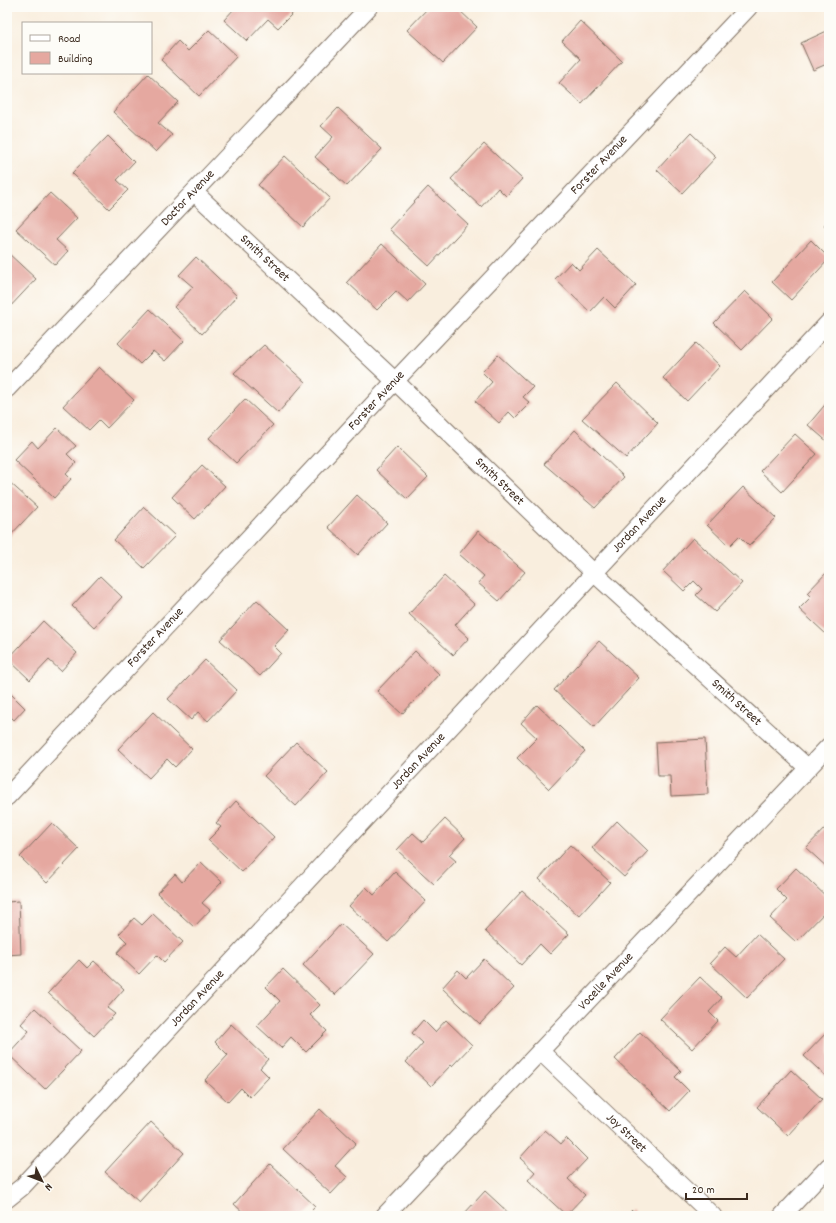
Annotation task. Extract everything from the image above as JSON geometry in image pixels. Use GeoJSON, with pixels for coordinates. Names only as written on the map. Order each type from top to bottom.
{"type":"FeatureCollection","features":[{"type":"Feature","properties":{"kind":"street","name":"Doctor Avenue"},"geometry":{"type":"LineString","coordinates":[[7,389],[369,7]]}},
{"type":"Feature","properties":{"kind":"street","name":"Forster Avenue"},"geometry":{"type":"LineString","coordinates":[[7,797],[395,381],[749,7]]}},
{"type":"Feature","properties":{"kind":"street","name":"Smith Street"},"geometry":{"type":"LineString","coordinates":[[194,192],[395,381],[594,572],[808,768]]}},
{"type":"Feature","properties":{"kind":"street","name":"Jordan Avenue"},"geometry":{"type":"LineString","coordinates":[[7,1198],[22,1187],[594,572],[829,322]]}},
{"type":"Feature","properties":{"kind":"street","name":"Vocelle Avenue"},"geometry":{"type":"LineString","coordinates":[[384,1216],[829,746]]}},
{"type":"Feature","properties":{"kind":"street","name":"Joy Street"},"geometry":{"type":"LineString","coordinates":[[540,1050],[713,1216]]}},
{"type":"Feature","properties":{"kind":"street"},"geometry":{"type":"LineString","coordinates":[[782,1216],[829,1166]]}},
{"type":"Feature","properties":{"kind":"building"},"geometry":{"type":"Polygon","coordinates":[[[234,7],[287,7],[293,13],[278,28],[268,19],[247,41],[224,20],[235,8],[234,7]]]}},
{"type":"Feature","properties":{"kind":"building"},"geometry":{"type":"Polygon","coordinates":[[[429,7],[456,7],[477,27],[443,63],[407,30],[429,7]]]}},
{"type":"Feature","properties":{"kind":"building"},"geometry":{"type":"Polygon","coordinates":[[[580,21],[622,61],[582,104],[559,83],[581,59],[562,41],[580,21]]]}},
{"type":"Feature","properties":{"kind":"building"},"geometry":{"type":"Polygon","coordinates":[[[209,30],[237,56],[199,96],[161,60],[178,41],[188,51],[209,30]]]}},
{"type":"Feature","properties":{"kind":"building"},"geometry":{"type":"Polygon","coordinates":[[[829,30],[829,63],[813,70],[801,43],[829,30]]]}},
{"type":"Feature","properties":{"kind":"building"},"geometry":{"type":"Polygon","coordinates":[[[148,74],[178,102],[158,123],[172,135],[156,152],[113,112],[148,74]]]}},
{"type":"Feature","properties":{"kind":"building"},"geometry":{"type":"Polygon","coordinates":[[[338,108],[382,149],[347,186],[315,157],[333,137],[321,126],[338,108]]]}},
{"type":"Feature","properties":{"kind":"building"},"geometry":{"type":"Polygon","coordinates":[[[691,133],[716,157],[682,193],[657,170],[691,133]]]}},
{"type":"Feature","properties":{"kind":"building"},"geometry":{"type":"Polygon","coordinates":[[[108,136],[134,162],[117,180],[128,190],[109,209],[72,173],[108,136]]]}},
{"type":"Feature","properties":{"kind":"building"},"geometry":{"type":"Polygon","coordinates":[[[484,144],[522,179],[506,196],[498,188],[481,207],[451,179],[484,144]]]}},
{"type":"Feature","properties":{"kind":"building"},"geometry":{"type":"Polygon","coordinates":[[[285,156],[330,198],[303,227],[258,185],[285,156]]]}},
{"type":"Feature","properties":{"kind":"building"},"geometry":{"type":"Polygon","coordinates":[[[428,187],[468,224],[429,266],[389,229],[428,187]]]}},
{"type":"Feature","properties":{"kind":"building"},"geometry":{"type":"Polygon","coordinates":[[[50,193],[77,218],[56,240],[68,251],[55,265],[16,229],[50,193]]]}},
{"type":"Feature","properties":{"kind":"building"},"geometry":{"type":"Polygon","coordinates":[[[829,220],[829,230],[824,225],[829,220]]]}},
{"type":"Feature","properties":{"kind":"building"},"geometry":{"type":"Polygon","coordinates":[[[811,240],[829,259],[791,300],[772,282],[811,240]]]}},
{"type":"Feature","properties":{"kind":"building"},"geometry":{"type":"Polygon","coordinates":[[[382,244],[425,284],[408,302],[396,291],[377,310],[347,282],[382,244]]]}},
{"type":"Feature","properties":{"kind":"building"},"geometry":{"type":"Polygon","coordinates":[[[598,250],[636,285],[615,308],[604,297],[590,312],[555,279],[571,262],[579,270],[598,250]]]}},
{"type":"Feature","properties":{"kind":"building"},"geometry":{"type":"Polygon","coordinates":[[[7,252],[36,279],[7,310],[7,252]]]}},
{"type":"Feature","properties":{"kind":"building"},"geometry":{"type":"Polygon","coordinates":[[[196,257],[237,296],[202,334],[174,307],[193,287],[179,275],[196,257]]]}},
{"type":"Feature","properties":{"kind":"building"},"geometry":{"type":"Polygon","coordinates":[[[745,291],[773,318],[742,350],[714,323],[745,291]]]}},
{"type":"Feature","properties":{"kind":"building"},"geometry":{"type":"Polygon","coordinates":[[[150,309],[184,341],[165,361],[153,351],[140,364],[118,343],[150,309]]]}},
{"type":"Feature","properties":{"kind":"building"},"geometry":{"type":"Polygon","coordinates":[[[696,343],[720,366],[687,401],[663,378],[696,343]]]}},
{"type":"Feature","properties":{"kind":"building"},"geometry":{"type":"Polygon","coordinates":[[[264,345],[305,382],[278,413],[234,373],[264,345]]]}},
{"type":"Feature","properties":{"kind":"building"},"geometry":{"type":"Polygon","coordinates":[[[498,355],[533,387],[523,397],[530,403],[515,418],[509,412],[499,423],[475,401],[492,382],[482,372],[498,355]]]}},
{"type":"Feature","properties":{"kind":"building"},"geometry":{"type":"Polygon","coordinates":[[[99,367],[134,400],[107,428],[99,420],[89,430],[63,406],[99,367]]]}},
{"type":"Feature","properties":{"kind":"building"},"geometry":{"type":"Polygon","coordinates":[[[617,383],[658,423],[626,458],[582,419],[617,383]]]}},
{"type":"Feature","properties":{"kind":"building"},"geometry":{"type":"Polygon","coordinates":[[[245,399],[273,425],[236,463],[209,438],[245,399]]]}},
{"type":"Feature","properties":{"kind":"building"},"geometry":{"type":"Polygon","coordinates":[[[829,400],[829,443],[808,425],[829,400]]]}},
{"type":"Feature","properties":{"kind":"building"},"geometry":{"type":"Polygon","coordinates":[[[57,428],[76,446],[67,454],[76,463],[66,474],[71,479],[54,498],[14,460],[32,441],[38,448],[57,428]]]}},
{"type":"Feature","properties":{"kind":"building"},"geometry":{"type":"Polygon","coordinates":[[[575,430],[624,477],[595,508],[544,464],[575,430]]]}},
{"type":"Feature","properties":{"kind":"building"},"geometry":{"type":"Polygon","coordinates":[[[795,434],[817,454],[782,492],[760,471],[795,434]]]}},
{"type":"Feature","properties":{"kind":"building"},"geometry":{"type":"Polygon","coordinates":[[[397,447],[428,477],[407,499],[376,470],[397,447]]]}},
{"type":"Feature","properties":{"kind":"building"},"geometry":{"type":"Polygon","coordinates":[[[202,465],[225,486],[195,519],[172,497],[202,465]]]}},
{"type":"Feature","properties":{"kind":"building"},"geometry":{"type":"Polygon","coordinates":[[[7,480],[37,507],[7,539],[7,480]]]}},
{"type":"Feature","properties":{"kind":"building"},"geometry":{"type":"Polygon","coordinates":[[[743,487],[776,518],[749,546],[739,536],[729,546],[707,525],[743,487]]]}},
{"type":"Feature","properties":{"kind":"building"},"geometry":{"type":"Polygon","coordinates":[[[357,495],[387,523],[358,555],[328,527],[357,495]]]}},
{"type":"Feature","properties":{"kind":"building"},"geometry":{"type":"Polygon","coordinates":[[[144,507],[175,536],[144,568],[114,540],[144,507]]]}},
{"type":"Feature","properties":{"kind":"building"},"geometry":{"type":"Polygon","coordinates":[[[478,531],[525,572],[499,601],[478,583],[484,576],[459,554],[478,531]]]}},
{"type":"Feature","properties":{"kind":"building"},"geometry":{"type":"Polygon","coordinates":[[[693,538],[742,583],[715,612],[696,595],[702,589],[694,581],[684,591],[663,571],[693,538]]]}},
{"type":"Feature","properties":{"kind":"building"},"geometry":{"type":"Polygon","coordinates":[[[829,570],[829,631],[826,634],[799,609],[811,597],[807,593],[829,570]]]}},
{"type":"Feature","properties":{"kind":"building"},"geometry":{"type":"Polygon","coordinates":[[[100,576],[122,597],[94,627],[72,606],[100,576]]]}},
{"type":"Feature","properties":{"kind":"building"},"geometry":{"type":"Polygon","coordinates":[[[444,576],[474,604],[455,625],[469,638],[453,655],[409,614],[444,576]]]}},
{"type":"Feature","properties":{"kind":"building"},"geometry":{"type":"Polygon","coordinates":[[[257,600],[289,630],[274,646],[281,653],[260,676],[220,640],[257,600]]]}},
{"type":"Feature","properties":{"kind":"building"},"geometry":{"type":"Polygon","coordinates":[[[43,621],[77,653],[61,671],[49,660],[30,680],[8,659],[43,621]]]}},
{"type":"Feature","properties":{"kind":"building"},"geometry":{"type":"Polygon","coordinates":[[[599,641],[639,678],[594,727],[554,690],[599,641]]]}},
{"type":"Feature","properties":{"kind":"building"},"geometry":{"type":"Polygon","coordinates":[[[415,651],[439,674],[402,714],[377,691],[415,651]]]}},
{"type":"Feature","properties":{"kind":"building"},"geometry":{"type":"Polygon","coordinates":[[[205,660],[237,690],[208,721],[198,712],[191,720],[168,699],[205,660]]]}},
{"type":"Feature","properties":{"kind":"building"},"geometry":{"type":"Polygon","coordinates":[[[7,690],[25,708],[14,720],[7,713],[7,690]]]}},
{"type":"Feature","properties":{"kind":"building"},"geometry":{"type":"Polygon","coordinates":[[[537,705],[585,751],[549,789],[517,758],[537,738],[521,723],[537,705]]]}},
{"type":"Feature","properties":{"kind":"building"},"geometry":{"type":"Polygon","coordinates":[[[153,712],[192,749],[175,767],[167,759],[149,778],[118,749],[153,712]]]}},
{"type":"Feature","properties":{"kind":"building"},"geometry":{"type":"Polygon","coordinates":[[[705,739],[708,794],[671,796],[670,776],[658,776],[656,742],[705,739]]]}},
{"type":"Feature","properties":{"kind":"building"},"geometry":{"type":"Polygon","coordinates":[[[296,742],[328,772],[296,806],[264,776],[296,742]]]}},
{"type":"Feature","properties":{"kind":"building"},"geometry":{"type":"Polygon","coordinates":[[[236,801],[274,837],[242,872],[208,840],[221,827],[216,823],[236,801]]]}},
{"type":"Feature","properties":{"kind":"building"},"geometry":{"type":"Polygon","coordinates":[[[445,819],[465,838],[449,855],[456,861],[434,884],[397,850],[413,833],[423,842],[445,819]]]}},
{"type":"Feature","properties":{"kind":"building"},"geometry":{"type":"Polygon","coordinates":[[[617,821],[648,851],[624,877],[592,848],[617,821]]]}},
{"type":"Feature","properties":{"kind":"building"},"geometry":{"type":"Polygon","coordinates":[[[52,823],[79,849],[47,883],[20,857],[52,823]]]}},
{"type":"Feature","properties":{"kind":"building"},"geometry":{"type":"Polygon","coordinates":[[[826,827],[829,830],[829,869],[806,848],[826,827]]]}},
{"type":"Feature","properties":{"kind":"building"},"geometry":{"type":"Polygon","coordinates":[[[570,845],[610,882],[579,916],[539,879],[570,845]]]}},
{"type":"Feature","properties":{"kind":"building"},"geometry":{"type":"Polygon","coordinates":[[[201,862],[222,882],[202,903],[210,910],[194,927],[157,893],[175,874],[182,882],[201,862]]]}},
{"type":"Feature","properties":{"kind":"building"},"geometry":{"type":"Polygon","coordinates":[[[796,868],[829,899],[829,908],[796,942],[770,918],[787,900],[776,889],[796,868]]]}},
{"type":"Feature","properties":{"kind":"building"},"geometry":{"type":"Polygon","coordinates":[[[395,872],[426,901],[388,942],[349,906],[366,887],[374,895],[395,872]]]}},
{"type":"Feature","properties":{"kind":"building"},"geometry":{"type":"Polygon","coordinates":[[[522,891],[569,934],[550,954],[540,944],[521,965],[485,931],[522,891]]]}},
{"type":"Feature","properties":{"kind":"building"},"geometry":{"type":"Polygon","coordinates":[[[19,901],[21,954],[7,955],[7,902],[19,901]]]}},
{"type":"Feature","properties":{"kind":"building"},"geometry":{"type":"Polygon","coordinates":[[[153,914],[183,942],[164,962],[157,955],[139,974],[117,953],[127,942],[119,934],[134,918],[142,925],[153,914]]]}},
{"type":"Feature","properties":{"kind":"building"},"geometry":{"type":"Polygon","coordinates":[[[341,924],[374,954],[335,995],[303,965],[341,924]]]}},
{"type":"Feature","properties":{"kind":"building"},"geometry":{"type":"Polygon","coordinates":[[[757,934],[784,959],[747,998],[710,963],[725,947],[736,957],[757,934]]]}},
{"type":"Feature","properties":{"kind":"building"},"geometry":{"type":"Polygon","coordinates":[[[484,959],[514,988],[480,1024],[442,988],[458,970],[466,978],[484,959]]]}},
{"type":"Feature","properties":{"kind":"building"},"geometry":{"type":"Polygon","coordinates":[[[79,960],[87,968],[94,961],[124,989],[107,1008],[115,1014],[94,1036],[48,993],[79,960]]]}},
{"type":"Feature","properties":{"kind":"building"},"geometry":{"type":"Polygon","coordinates":[[[283,969],[320,1005],[310,1015],[327,1031],[306,1052],[291,1037],[281,1048],[257,1026],[280,1001],[266,987],[283,969]]]}},
{"type":"Feature","properties":{"kind":"building"},"geometry":{"type":"Polygon","coordinates":[[[700,977],[722,998],[709,1012],[718,1021],[692,1049],[660,1019],[700,977]]]}},
{"type":"Feature","properties":{"kind":"building"},"geometry":{"type":"Polygon","coordinates":[[[35,1008],[81,1051],[45,1089],[8,1054],[29,1031],[21,1024],[35,1008]]]}},
{"type":"Feature","properties":{"kind":"building"},"geometry":{"type":"Polygon","coordinates":[[[423,1020],[435,1032],[446,1020],[472,1045],[431,1086],[406,1062],[423,1043],[412,1033],[423,1020]]]}},
{"type":"Feature","properties":{"kind":"building"},"geometry":{"type":"Polygon","coordinates":[[[231,1024],[268,1059],[260,1068],[269,1077],[250,1097],[241,1088],[228,1102],[205,1080],[228,1055],[215,1042],[231,1024]]]}},
{"type":"Feature","properties":{"kind":"building"},"geometry":{"type":"Polygon","coordinates":[[[829,1030],[829,1079],[804,1056],[829,1030]]]}},
{"type":"Feature","properties":{"kind":"building"},"geometry":{"type":"Polygon","coordinates":[[[640,1032],[681,1071],[675,1077],[689,1091],[670,1111],[615,1059],[640,1032]]]}},
{"type":"Feature","properties":{"kind":"building"},"geometry":{"type":"Polygon","coordinates":[[[791,1070],[822,1099],[788,1136],[757,1107],[791,1070]]]}},
{"type":"Feature","properties":{"kind":"building"},"geometry":{"type":"Polygon","coordinates":[[[320,1109],[356,1143],[335,1166],[347,1177],[331,1194],[283,1149],[320,1109]]]}},
{"type":"Feature","properties":{"kind":"building"},"geometry":{"type":"Polygon","coordinates":[[[151,1122],[184,1153],[139,1202],[105,1172],[151,1122]]]}},
{"type":"Feature","properties":{"kind":"building"},"geometry":{"type":"Polygon","coordinates":[[[545,1130],[561,1144],[566,1138],[587,1159],[568,1179],[585,1195],[566,1215],[528,1180],[535,1172],[520,1158],[545,1130]]]}},
{"type":"Feature","properties":{"kind":"building"},"geometry":{"type":"Polygon","coordinates":[[[270,1164],[315,1206],[305,1216],[247,1216],[234,1204],[270,1164]]]}},
{"type":"Feature","properties":{"kind":"building"},"geometry":{"type":"Polygon","coordinates":[[[485,1191],[512,1216],[467,1216],[464,1214],[485,1191]]]}},
{"type":"Feature","properties":{"kind":"building"},"geometry":{"type":"Polygon","coordinates":[[[632,1210],[638,1216],[627,1216],[632,1210]]]}}]}
